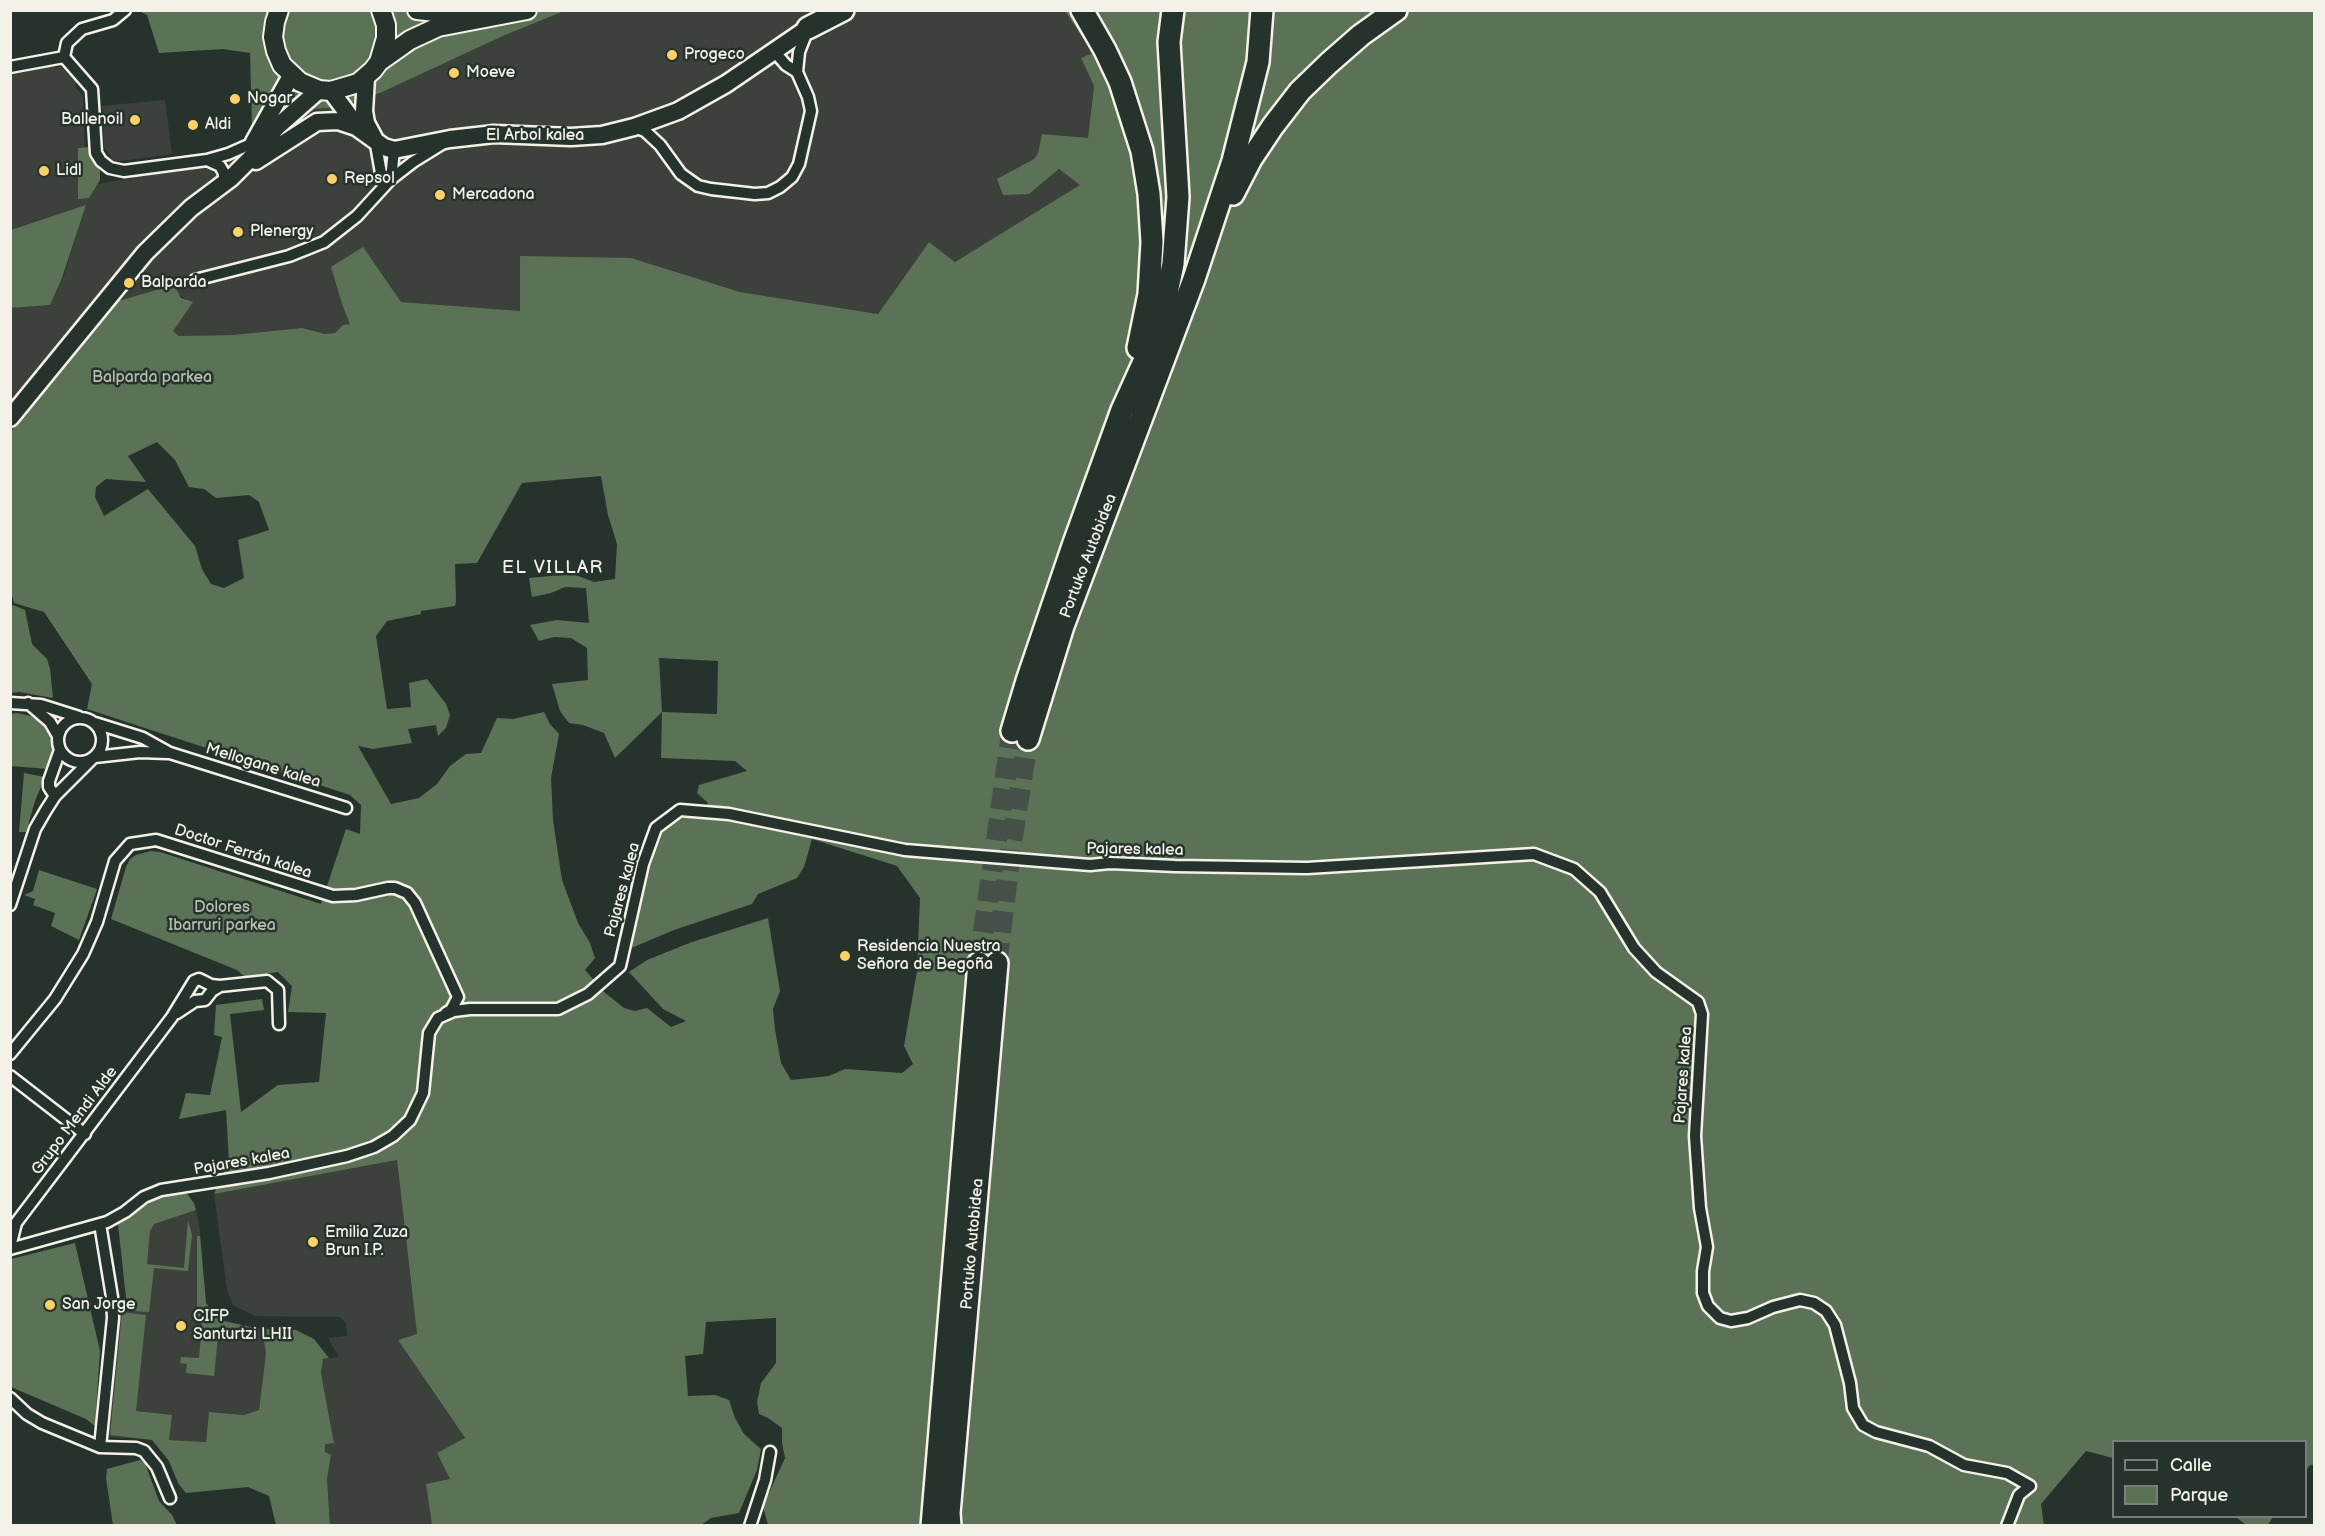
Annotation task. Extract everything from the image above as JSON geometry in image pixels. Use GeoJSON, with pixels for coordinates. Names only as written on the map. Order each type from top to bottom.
{"type":"FeatureCollection","features":[{"type":"Feature","properties":{"kind":"highway"},"geometry":{"type":"LineString","coordinates":[[808,28],[834,10]]}},
{"type":"Feature","properties":{"kind":"highway"},"geometry":{"type":"LineString","coordinates":[[808,28],[843,10]]}},
{"type":"Feature","properties":{"kind":"highway"},"geometry":{"type":"LineString","coordinates":[[1122,410],[1156,334],[1173,264],[1178,197],[1169,42],[1173,10]]}},
{"type":"Feature","properties":{"kind":"highway"},"geometry":{"type":"LineString","coordinates":[[1194,279],[1244,123],[1258,62],[1262,10]]}},
{"type":"Feature","properties":{"kind":"highway"},"geometry":{"type":"LineString","coordinates":[[1194,279],[1251,159],[1273,126],[1300,92],[1329,63],[1361,35],[1396,10]]}},
{"type":"Feature","properties":{"kind":"highway"},"geometry":{"type":"LineString","coordinates":[[1083,12],[1106,50],[1120,82],[1142,151],[1149,194],[1152,242],[1149,294],[1141,338],[1122,410]]}},
{"type":"Feature","properties":{"kind":"highway","name":"Portuko Autobidea"},"geometry":{"type":"LineString","coordinates":[[1122,410],[1027,681],[1020,735],[1194,279]]}},
{"type":"Feature","properties":{"kind":"highway","name":"Portuko Autobidea"},"geometry":{"type":"LineString","coordinates":[[932,1526],[988,963],[950,1526]]}},
{"type":"Feature","properties":{"kind":"main road"},"geometry":{"type":"LineString","coordinates":[[279,10],[273,37],[282,64],[291,76],[300,82],[325,90],[350,87],[366,78],[379,62],[410,40],[438,27],[527,10]]}},
{"type":"Feature","properties":{"kind":"main road"},"geometry":{"type":"LineString","coordinates":[[379,62],[386,38],[386,25],[381,10]]}},
{"type":"Feature","properties":{"kind":"main road"},"geometry":{"type":"LineString","coordinates":[[417,10],[446,13],[472,10]]}},
{"type":"Feature","properties":{"kind":"street"},"geometry":{"type":"LineString","coordinates":[[64,57],[67,44],[82,29],[113,20],[125,10]]}},
{"type":"Feature","properties":{"kind":"street"},"geometry":{"type":"LineString","coordinates":[[634,127],[645,131],[660,145],[681,174],[698,186],[728,192],[768,193],[792,177],[799,164],[807,133],[811,111],[797,72],[799,52],[808,28]]}},
{"type":"Feature","properties":{"kind":"street","name":"El Arbol kalea"},"geometry":{"type":"LineString","coordinates":[[394,150],[450,138],[494,134],[571,137],[602,135],[634,127],[678,111],[726,84],[808,28]]}},
{"type":"Feature","properties":{"kind":"street"},"geometry":{"type":"LineString","coordinates":[[774,51],[786,65],[797,72]]}},
{"type":"Feature","properties":{"kind":"street"},"geometry":{"type":"LineString","coordinates":[[10,67],[64,57]]}},
{"type":"Feature","properties":{"kind":"street"},"geometry":{"type":"LineString","coordinates":[[64,57],[92,89],[96,149],[98,156],[114,170],[124,171],[207,159],[228,154],[253,143]]}},
{"type":"Feature","properties":{"kind":"street"},"geometry":{"type":"LineString","coordinates":[[14,412],[130,269],[222,178],[253,143],[291,76]]}},
{"type":"Feature","properties":{"kind":"street"},"geometry":{"type":"LineString","coordinates":[[366,78],[364,111],[366,123],[375,139],[381,172],[387,182]]}},
{"type":"Feature","properties":{"kind":"street"},"geometry":{"type":"LineString","coordinates":[[222,178],[249,160],[277,128],[325,90],[359,129]]}},
{"type":"Feature","properties":{"kind":"street"},"geometry":{"type":"LineString","coordinates":[[222,178],[317,122],[338,121],[359,129],[384,147],[394,150],[387,182]]}},
{"type":"Feature","properties":{"kind":"street","name":"El Arbol kalea"},"geometry":{"type":"LineString","coordinates":[[195,280],[290,256],[324,242],[357,216],[387,182],[450,138]]}},
{"type":"Feature","properties":{"kind":"street"},"geometry":{"type":"LineString","coordinates":[[222,178],[228,154]]}},
{"type":"Feature","properties":{"kind":"street"},"geometry":{"type":"LineString","coordinates":[[207,159],[222,178]]}},
{"type":"Feature","properties":{"kind":"street"},"geometry":{"type":"LineString","coordinates":[[10,704],[28,703],[87,718],[99,728],[102,742],[93,758],[55,796],[35,829],[10,906]]}},
{"type":"Feature","properties":{"kind":"street"},"geometry":{"type":"LineString","coordinates":[[28,703],[50,722],[58,736],[60,750],[49,781],[49,787],[55,796]]}},
{"type":"Feature","properties":{"kind":"street"},"geometry":{"type":"LineString","coordinates":[[58,736],[65,723],[79,717]]}},
{"type":"Feature","properties":{"kind":"street","name":"Mellogane kalea"},"geometry":{"type":"LineString","coordinates":[[95,723],[143,738],[170,753],[346,808]]}},
{"type":"Feature","properties":{"kind":"street"},"geometry":{"type":"LineString","coordinates":[[60,750],[70,761],[78,763],[93,758]]}},
{"type":"Feature","properties":{"kind":"street","name":"Mellogane kalea"},"geometry":{"type":"LineString","coordinates":[[93,758],[140,752],[170,753]]}},
{"type":"Feature","properties":{"kind":"street","name":"Pajares kalea"},"geometry":{"type":"LineString","coordinates":[[10,1248],[116,1218],[144,1197],[160,1190],[268,1173],[347,1156],[374,1147],[393,1136],[410,1120],[423,1093],[429,1033],[438,1018],[454,1011],[470,1009],[558,1009],[588,994],[620,966],[643,864],[656,828],[680,810],[729,814],[906,850],[1090,864],[1307,868],[1534,854],[1574,869],[1600,892],[1628,934],[1634,948],[1656,972],[1698,1002],[1702,1014],[1695,1136],[1700,1208],[1707,1247],[1703,1271],[1703,1293],[1708,1306],[1720,1318],[1731,1321],[1800,1300],[1814,1303],[1826,1311],[1834,1325],[1850,1383],[1853,1408],[1863,1425],[1876,1432],[1929,1446],[1964,1465],[2007,1473],[2030,1486],[2019,1495],[2007,1526]]}},
{"type":"Feature","properties":{"kind":"street","name":"Doctor Ferrán kalea"},"geometry":{"type":"LineString","coordinates":[[10,1054],[55,999],[83,954],[97,922],[115,861],[130,844],[156,840],[333,896],[356,896],[388,888],[407,893],[415,903],[458,997]]}},
{"type":"Feature","properties":{"kind":"street","name":"Grupo Mendi Alde"},"geometry":{"type":"LineString","coordinates":[[10,1248],[16,1223],[172,1017],[194,981],[199,979],[211,985],[220,986],[267,981],[278,990],[279,1024]]}},
{"type":"Feature","properties":{"kind":"street","name":"Grupo Mendi Alde"},"geometry":{"type":"LineString","coordinates":[[172,1017],[183,1007],[195,1001],[205,1000],[212,991],[220,986]]}},
{"type":"Feature","properties":{"kind":"street"},"geometry":{"type":"LineString","coordinates":[[438,1018],[451,1010],[458,997],[470,1009]]}},
{"type":"Feature","properties":{"kind":"street"},"geometry":{"type":"LineString","coordinates":[[10,1076],[84,1134]]}},
{"type":"Feature","properties":{"kind":"street"},"geometry":{"type":"LineString","coordinates":[[100,1224],[112,1297],[113,1318],[100,1447]]}},
{"type":"Feature","properties":{"kind":"street"},"geometry":{"type":"LineString","coordinates":[[10,1398],[27,1414],[42,1423],[100,1447],[144,1450],[157,1467],[170,1498]]}},
{"type":"Feature","properties":{"kind":"street"},"geometry":{"type":"LineString","coordinates":[[750,1526],[765,1480],[770,1452]]}},
{"type":"Feature","properties":{"kind":"shaded area"},"geometry":{"type":"Polygon","coordinates":[[[564,11],[822,11],[831,25],[859,11],[1065,11],[1094,54],[1081,58],[1094,86],[1088,139],[1042,134],[1038,153],[1034,159],[1023,166],[1029,194],[1059,169],[1081,185],[955,262],[929,242],[878,314],[740,292],[631,258],[520,312],[400,302],[362,247],[343,307],[351,325],[343,325],[335,333],[325,334],[302,328],[232,335],[179,336],[173,331],[187,300],[178,294],[115,302],[11,433],[11,308],[50,305],[62,281],[86,206],[11,230],[11,66],[14,68],[61,67],[76,82],[75,87],[83,96],[86,186],[190,168],[208,168],[216,175],[226,166],[268,103],[286,103],[306,109],[337,108],[380,93],[503,36],[564,11]]]}},
{"type":"Feature","properties":{"kind":"shaded area","name":"Ballenoil"},"geometry":{"type":"Polygon","coordinates":[[[165,100],[172,154],[113,160],[104,147],[102,106],[165,100]]]}},
{"type":"Feature","properties":{"kind":"shaded area"},"geometry":{"type":"Polygon","coordinates":[[[397,1160],[417,1334],[398,1340],[465,1439],[451,1480],[426,1484],[432,1525],[330,1525],[327,1479],[331,1456],[325,1452],[325,1443],[334,1442],[321,1373],[323,1359],[339,1357],[328,1338],[347,1336],[346,1323],[340,1317],[255,1316],[233,1305],[227,1290],[214,1194],[397,1160]]]}},
{"type":"Feature","properties":{"kind":"shaded area","name":"CIFP Santurtzi LHII"},"geometry":{"type":"Polygon","coordinates":[[[196,1210],[206,1303],[211,1311],[224,1321],[262,1329],[266,1353],[259,1410],[244,1415],[209,1412],[206,1442],[108,1437],[120,1310],[146,1311],[141,1223],[196,1210]]]}},
{"type":"Feature","properties":{"kind":"green space"},"geometry":{"type":"Polygon","coordinates":[[[139,11],[564,11],[503,36],[380,93],[336,108],[306,109],[286,103],[268,103],[252,125],[250,53],[223,49],[159,53],[147,15],[139,11]]]}},
{"type":"Feature","properties":{"kind":"green space"},"geometry":{"type":"Polygon","coordinates":[[[1065,11],[2314,11],[2314,1464],[2307,1469],[2307,1440],[2112,1440],[2112,1458],[2086,1451],[2041,1504],[2044,1526],[768,1525],[763,1506],[785,1458],[782,1428],[759,1414],[757,1402],[761,1383],[776,1363],[776,1318],[706,1322],[703,1354],[685,1356],[688,1396],[715,1395],[729,1400],[744,1434],[761,1449],[757,1470],[739,1513],[711,1518],[700,1526],[432,1525],[426,1484],[450,1479],[437,1453],[465,1438],[398,1340],[417,1334],[397,1160],[214,1194],[229,1161],[226,1110],[179,1119],[186,1093],[210,1095],[222,1037],[214,1035],[216,1005],[262,999],[264,1010],[230,1014],[241,1112],[278,1085],[319,1082],[326,1013],[288,1012],[292,986],[278,972],[245,977],[237,970],[111,919],[130,859],[151,851],[321,904],[346,829],[360,834],[361,805],[350,795],[87,709],[92,684],[44,612],[14,603],[11,591],[10,433],[115,302],[174,285],[181,298],[193,302],[173,331],[179,336],[232,335],[302,328],[325,334],[335,333],[343,325],[350,324],[331,267],[363,247],[401,302],[520,311],[520,256],[631,258],[740,292],[878,314],[929,242],[955,262],[1080,185],[1059,169],[1029,194],[1003,195],[997,179],[1034,159],[1038,153],[1042,134],[1088,138],[1094,86],[1081,58],[1093,53],[1065,11]],[[157,442],[128,456],[146,482],[106,479],[96,487],[95,497],[104,516],[148,489],[195,546],[202,569],[211,584],[224,588],[244,578],[238,540],[269,530],[259,502],[249,495],[216,498],[204,489],[189,487],[175,460],[157,442]],[[601,476],[522,483],[477,563],[455,564],[455,606],[421,611],[421,614],[387,621],[376,636],[387,709],[411,707],[409,683],[427,679],[446,704],[450,715],[446,728],[438,736],[436,725],[408,729],[412,743],[373,749],[358,746],[391,804],[419,798],[437,784],[450,766],[466,754],[481,753],[497,718],[513,719],[544,712],[550,724],[559,734],[551,778],[553,820],[562,880],[578,923],[590,943],[595,958],[585,970],[604,992],[624,1008],[635,1011],[647,1008],[671,1027],[686,1021],[663,1009],[629,972],[647,960],[692,942],[768,918],[780,991],[773,1009],[775,1029],[781,1063],[791,1080],[829,1076],[845,1069],[902,1073],[913,1064],[904,1046],[917,971],[920,898],[897,866],[812,839],[804,867],[797,878],[758,894],[752,904],[674,930],[629,949],[658,837],[663,829],[671,822],[682,818],[699,817],[708,803],[697,793],[699,785],[747,771],[735,761],[661,758],[662,712],[615,758],[604,733],[583,725],[569,723],[560,711],[552,684],[588,680],[587,648],[571,638],[554,637],[539,641],[530,625],[557,620],[589,623],[586,588],[565,587],[532,597],[529,578],[573,574],[594,582],[615,579],[617,544],[608,515],[601,476]],[[659,658],[662,712],[717,714],[718,661],[659,658]]]}},
{"type":"Feature","properties":{"kind":"green space"},"geometry":{"type":"Polygon","coordinates":[[[89,147],[91,158],[100,171],[100,180],[89,198],[78,199],[78,148],[89,147]]]}},
{"type":"Feature","properties":{"kind":"green space"},"geometry":{"type":"Polygon","coordinates":[[[86,205],[61,281],[50,305],[11,308],[11,230],[86,205]]]}},
{"type":"Feature","properties":{"kind":"green space"},"geometry":{"type":"Polygon","coordinates":[[[13,605],[25,610],[32,644],[47,659],[53,698],[19,692],[11,693],[10,610],[13,605]]]}},
{"type":"Feature","properties":{"kind":"green space"},"geometry":{"type":"Polygon","coordinates":[[[10,714],[31,716],[42,724],[49,734],[53,746],[48,769],[11,766],[10,714]]]}},
{"type":"Feature","properties":{"kind":"green space"},"geometry":{"type":"Polygon","coordinates":[[[24,773],[45,777],[26,832],[19,832],[24,773]]]}},
{"type":"Feature","properties":{"kind":"green space"},"geometry":{"type":"Polygon","coordinates":[[[39,870],[97,889],[79,940],[51,926],[55,913],[33,905],[35,899],[24,895],[33,891],[39,870]]]}},
{"type":"Feature","properties":{"kind":"green space"},"geometry":{"type":"Polygon","coordinates":[[[169,1194],[187,1194],[196,1210],[154,1224],[150,1231],[147,1264],[184,1268],[188,1220],[192,1235],[188,1271],[154,1268],[149,1312],[132,1311],[131,1302],[126,1298],[118,1224],[155,1199],[169,1194]]]}},
{"type":"Feature","properties":{"kind":"green space"},"geometry":{"type":"Polygon","coordinates":[[[197,1236],[200,1236],[206,1303],[211,1311],[224,1321],[254,1328],[254,1331],[219,1327],[214,1376],[186,1373],[187,1364],[180,1363],[181,1357],[199,1358],[202,1325],[197,1316],[197,1236]]]}},
{"type":"Feature","properties":{"kind":"green space","name":"San Jorge"},"geometry":{"type":"Polygon","coordinates":[[[75,1243],[100,1351],[95,1426],[86,1419],[11,1387],[11,1259],[75,1243]]]}},
{"type":"Feature","properties":{"kind":"green space"},"geometry":{"type":"Polygon","coordinates":[[[122,1312],[146,1315],[136,1411],[172,1415],[169,1440],[206,1442],[209,1412],[244,1415],[259,1410],[266,1353],[262,1329],[296,1330],[314,1339],[329,1358],[323,1359],[321,1373],[334,1443],[325,1444],[325,1452],[331,1455],[327,1479],[330,1525],[276,1525],[269,1496],[248,1487],[186,1493],[178,1483],[169,1461],[152,1440],[110,1435],[122,1312]]]}},
{"type":"Feature","properties":{"kind":"green space"},"geometry":{"type":"Polygon","coordinates":[[[140,1460],[145,1463],[159,1501],[172,1515],[177,1525],[113,1525],[106,1478],[107,1469],[140,1460]]]}},
{"type":"Feature","properties":{"kind":"green space"},"geometry":{"type":"Polygon","coordinates":[[[2237,1518],[2272,1518],[2267,1526],[2246,1525],[2237,1518]]]}},
{"type":"Feature","properties":{"kind":"tunnel"},"geometry":{"type":"LineString","coordinates":[[979,963],[1012,731]]}},
{"type":"Feature","properties":{"kind":"tunnel"},"geometry":{"type":"LineString","coordinates":[[997,963],[1011,846],[1028,739]]}},
{"type":"Feature","properties":{"kind":"place","name":"Progeco"},"geometry":{"type":"Point","coordinates":[672,55]}},
{"type":"Feature","properties":{"kind":"place","name":"Moeve"},"geometry":{"type":"Point","coordinates":[454,73]}},
{"type":"Feature","properties":{"kind":"place","name":"Nogar"},"geometry":{"type":"Point","coordinates":[235,99]}},
{"type":"Feature","properties":{"kind":"place","name":"Ballenoil"},"geometry":{"type":"Point","coordinates":[135,120]}},
{"type":"Feature","properties":{"kind":"place","name":"Aldi"},"geometry":{"type":"Point","coordinates":[193,125]}},
{"type":"Feature","properties":{"kind":"place","name":"Lidl"},"geometry":{"type":"Point","coordinates":[44,171]}},
{"type":"Feature","properties":{"kind":"place","name":"Repsol"},"geometry":{"type":"Point","coordinates":[332,179]}},
{"type":"Feature","properties":{"kind":"place","name":"Mercadona"},"geometry":{"type":"Point","coordinates":[440,195]}},
{"type":"Feature","properties":{"kind":"place","name":"Plenergy"},"geometry":{"type":"Point","coordinates":[238,232]}},
{"type":"Feature","properties":{"kind":"place","name":"Balparda"},"geometry":{"type":"Point","coordinates":[129,283]}},
{"type":"Feature","properties":{"kind":"place","name":"Residencia Nuestra Señora de Begoña"},"geometry":{"type":"Point","coordinates":[845,956]}},
{"type":"Feature","properties":{"kind":"place","name":"Emilia Zuza Brun I.P."},"geometry":{"type":"Point","coordinates":[313,1242]}},
{"type":"Feature","properties":{"kind":"place","name":"San Jorge"},"geometry":{"type":"Point","coordinates":[50,1305]}},
{"type":"Feature","properties":{"kind":"place","name":"CIFP Santurtzi LHII"},"geometry":{"type":"Point","coordinates":[181,1326]}},
{"type":"Feature","properties":{"kind":"district","name":"EL VILLAR"},"geometry":{"type":"Point","coordinates":[553,568]}},
{"type":"Feature","properties":{"kind":"park label","name":"Balparda parkea"},"geometry":{"type":"Point","coordinates":[152,378]}},
{"type":"Feature","properties":{"kind":"park label","name":"Dolores Ibarruri parkea"},"geometry":{"type":"Point","coordinates":[222,917]}}]}
